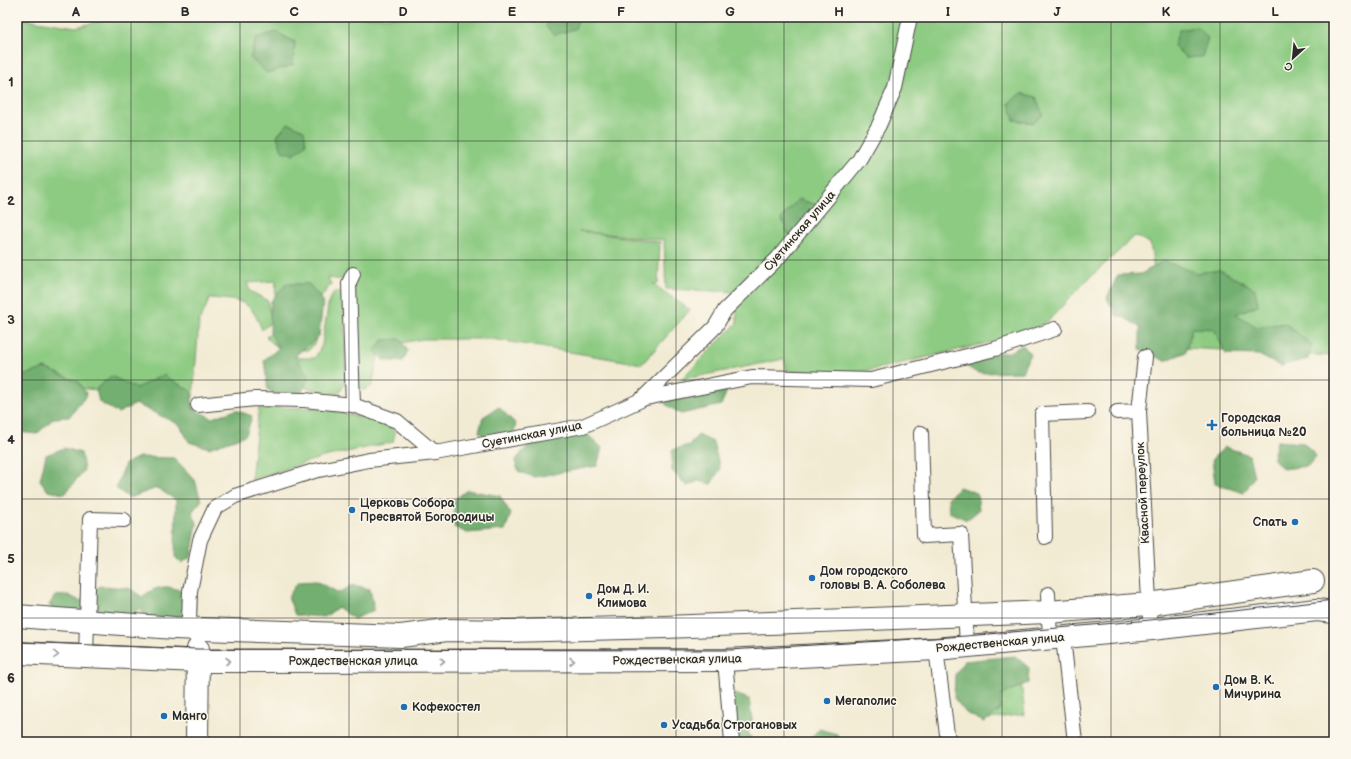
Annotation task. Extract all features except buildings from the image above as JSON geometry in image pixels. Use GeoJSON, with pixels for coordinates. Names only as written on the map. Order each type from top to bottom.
{"type":"FeatureCollection","features":[{"type":"Feature","properties":{"kind":"street","name":"Рождественская улица"},"geometry":{"type":"LineString","coordinates":[[17,653],[86,656],[196,646],[401,636],[447,630],[508,631],[665,627],[966,616],[1048,603],[1149,604],[1313,581]]}},
{"type":"Feature","properties":{"kind":"street","name":"Рождественская улица"},"geometry":{"type":"LineString","coordinates":[[17,616],[87,620],[196,646],[725,660],[936,649],[1152,629],[1317,610],[1334,612]]}},
{"type":"Feature","properties":{"kind":"street"},"geometry":{"type":"LineString","coordinates":[[196,646],[197,742]]}},
{"type":"Feature","properties":{"kind":"lane","name":"Суетинская улица"},"geometry":{"type":"LineString","coordinates":[[196,646],[189,620],[190,592],[200,540],[215,508],[235,496],[314,471],[369,460],[435,453],[583,426],[641,400],[715,326],[725,310],[778,258],[859,160],[879,125],[895,88],[910,17]]}},
{"type":"Feature","properties":{"kind":"lane"},"geometry":{"type":"LineString","coordinates":[[353,274],[349,283],[353,405]]}},
{"type":"Feature","properties":{"kind":"lane"},"geometry":{"type":"LineString","coordinates":[[641,400],[752,377],[871,380],[995,349],[1055,329]]}},
{"type":"Feature","properties":{"kind":"lane","name":"Квасной переулок"},"geometry":{"type":"LineString","coordinates":[[1145,357],[1139,411],[1149,604],[1152,629]]}},
{"type":"Feature","properties":{"kind":"lane"},"geometry":{"type":"LineString","coordinates":[[198,405],[255,399],[304,400],[353,405],[397,420],[435,453]]}},
{"type":"Feature","properties":{"kind":"lane"},"geometry":{"type":"LineString","coordinates":[[1118,412],[1139,411]]}},
{"type":"Feature","properties":{"kind":"lane"},"geometry":{"type":"LineString","coordinates":[[1045,537],[1042,414],[1088,412]]}},
{"type":"Feature","properties":{"kind":"lane"},"geometry":{"type":"LineString","coordinates":[[920,433],[924,536],[961,534],[967,646]]}},
{"type":"Feature","properties":{"kind":"lane"},"geometry":{"type":"LineString","coordinates":[[86,656],[90,519],[124,520]]}},
{"type":"Feature","properties":{"kind":"lane"},"geometry":{"type":"LineString","coordinates":[[1048,603],[1075,742]]}},
{"type":"Feature","properties":{"kind":"lane"},"geometry":{"type":"LineString","coordinates":[[936,649],[948,742]]}},
{"type":"Feature","properties":{"kind":"lane"},"geometry":{"type":"LineString","coordinates":[[725,660],[732,742]]}},
{"type":"Feature","properties":{"kind":"green space"},"geometry":{"type":"Polygon","coordinates":[[[116,17],[1334,17],[1334,356],[1166,347],[1150,243],[1135,236],[1086,281],[1048,321],[1022,335],[867,371],[787,372],[784,359],[680,380],[737,323],[736,292],[666,289],[664,240],[579,231],[660,242],[658,284],[653,284],[690,310],[642,364],[492,339],[423,339],[380,347],[372,386],[364,390],[357,388],[354,281],[328,278],[331,284],[321,297],[315,342],[309,350],[299,350],[275,298],[276,281],[247,283],[250,291],[268,301],[271,322],[262,330],[253,312],[243,303],[210,298],[199,322],[193,398],[17,383],[17,18],[76,27],[116,17]]]}},
{"type":"Feature","properties":{"kind":"green space"},"geometry":{"type":"Polygon","coordinates":[[[550,17],[577,17],[578,19],[575,29],[554,35],[546,27],[550,17]]]}},
{"type":"Feature","properties":{"kind":"green space"},"geometry":{"type":"Polygon","coordinates":[[[1196,27],[1208,38],[1202,57],[1186,58],[1174,46],[1179,30],[1196,27]]]}},
{"type":"Feature","properties":{"kind":"green space"},"geometry":{"type":"Polygon","coordinates":[[[276,32],[295,42],[293,65],[267,73],[250,58],[256,38],[276,32]]]}},
{"type":"Feature","properties":{"kind":"green space"},"geometry":{"type":"Polygon","coordinates":[[[1021,93],[1036,97],[1043,115],[1033,123],[1014,120],[1009,103],[1021,93]]]}},
{"type":"Feature","properties":{"kind":"green space"},"geometry":{"type":"Polygon","coordinates":[[[288,123],[304,130],[306,145],[294,154],[282,151],[277,136],[288,123]]]}},
{"type":"Feature","properties":{"kind":"green space"},"geometry":{"type":"Polygon","coordinates":[[[798,199],[817,205],[820,222],[806,238],[790,238],[781,219],[798,199]]]}},
{"type":"Feature","properties":{"kind":"green space"},"geometry":{"type":"Polygon","coordinates":[[[1164,261],[1197,273],[1220,270],[1255,289],[1258,305],[1236,314],[1257,327],[1285,323],[1312,345],[1308,359],[1280,366],[1259,355],[1226,354],[1214,329],[1192,328],[1186,352],[1165,361],[1140,349],[1140,327],[1125,318],[1116,315],[1107,298],[1118,275],[1141,274],[1164,261]]]}},
{"type":"Feature","properties":{"kind":"green space"},"geometry":{"type":"Polygon","coordinates":[[[286,284],[309,284],[323,301],[319,336],[295,356],[309,377],[299,398],[283,397],[268,390],[264,360],[279,348],[270,333],[271,301],[286,284]]]}},
{"type":"Feature","properties":{"kind":"green space"},"geometry":{"type":"Polygon","coordinates":[[[334,292],[340,292],[344,297],[346,383],[338,394],[306,388],[284,353],[266,337],[274,330],[288,351],[299,358],[315,358],[322,345],[329,300],[334,292]]]}},
{"type":"Feature","properties":{"kind":"green space"},"geometry":{"type":"Polygon","coordinates":[[[400,339],[408,351],[402,362],[383,360],[375,350],[383,340],[400,339]]]}},
{"type":"Feature","properties":{"kind":"green space"},"geometry":{"type":"Polygon","coordinates":[[[1023,345],[1030,354],[1022,372],[977,373],[966,366],[974,352],[1007,353],[1023,345]]]}},
{"type":"Feature","properties":{"kind":"green space"},"geometry":{"type":"Polygon","coordinates":[[[45,368],[79,382],[87,395],[69,417],[54,418],[37,434],[17,432],[17,378],[45,368]]]}},
{"type":"Feature","properties":{"kind":"green space"},"geometry":{"type":"Polygon","coordinates":[[[163,375],[191,391],[193,409],[212,418],[236,410],[252,416],[246,435],[209,448],[189,442],[180,425],[136,404],[118,413],[99,402],[96,389],[111,376],[136,388],[163,375]]]}},
{"type":"Feature","properties":{"kind":"green space"},"geometry":{"type":"Polygon","coordinates":[[[715,383],[727,391],[721,405],[681,414],[665,404],[673,390],[715,383]]]}},
{"type":"Feature","properties":{"kind":"green space"},"geometry":{"type":"Polygon","coordinates":[[[259,407],[319,408],[388,423],[395,433],[393,442],[323,457],[251,480],[259,407]]]}},
{"type":"Feature","properties":{"kind":"green space"},"geometry":{"type":"Polygon","coordinates":[[[499,407],[516,424],[511,443],[493,446],[479,432],[483,417],[499,407]]]}},
{"type":"Feature","properties":{"kind":"green space"},"geometry":{"type":"Polygon","coordinates":[[[587,434],[602,448],[597,466],[535,477],[519,472],[515,461],[530,443],[587,434]]]}},
{"type":"Feature","properties":{"kind":"green space"},"geometry":{"type":"Polygon","coordinates":[[[698,435],[713,442],[720,469],[711,484],[698,481],[687,486],[672,471],[672,450],[689,445],[698,435]]]}},
{"type":"Feature","properties":{"kind":"green space"},"geometry":{"type":"Polygon","coordinates":[[[1277,441],[1304,443],[1316,456],[1308,466],[1283,469],[1273,458],[1277,441]]]}},
{"type":"Feature","properties":{"kind":"green space"},"geometry":{"type":"Polygon","coordinates":[[[1225,447],[1249,455],[1254,477],[1244,493],[1215,484],[1212,459],[1225,447]]]}},
{"type":"Feature","properties":{"kind":"green space"},"geometry":{"type":"Polygon","coordinates":[[[64,448],[81,453],[84,470],[65,494],[48,491],[40,480],[46,455],[64,448]]]}},
{"type":"Feature","properties":{"kind":"green space"},"geometry":{"type":"Polygon","coordinates":[[[139,457],[174,458],[195,480],[201,501],[192,512],[197,523],[191,557],[181,563],[175,557],[176,500],[157,488],[129,498],[116,488],[125,464],[139,457]]]}},
{"type":"Feature","properties":{"kind":"green space"},"geometry":{"type":"Polygon","coordinates":[[[959,487],[977,493],[979,510],[967,520],[949,512],[948,498],[959,487]]]}},
{"type":"Feature","properties":{"kind":"green space"},"geometry":{"type":"Polygon","coordinates":[[[467,490],[500,496],[511,514],[505,530],[467,533],[454,527],[454,500],[467,490]]]}},
{"type":"Feature","properties":{"kind":"green space"},"geometry":{"type":"Polygon","coordinates":[[[317,581],[339,593],[353,585],[370,589],[374,610],[354,619],[338,607],[325,617],[295,615],[288,597],[298,582],[317,581]]]}},
{"type":"Feature","properties":{"kind":"green space"},"geometry":{"type":"Polygon","coordinates":[[[100,586],[129,588],[142,597],[149,592],[162,587],[175,588],[195,599],[195,616],[151,623],[139,608],[130,619],[58,618],[49,605],[55,596],[68,595],[80,601],[100,586]]]}},
{"type":"Feature","properties":{"kind":"green space"},"geometry":{"type":"Polygon","coordinates":[[[1015,656],[1029,668],[1028,683],[1001,695],[1000,710],[984,722],[966,713],[954,698],[955,675],[964,661],[1015,656]]]}},
{"type":"Feature","properties":{"kind":"green space"},"geometry":{"type":"Polygon","coordinates":[[[1021,682],[1025,714],[982,720],[977,687],[1021,682]]]}},
{"type":"Feature","properties":{"kind":"green space"},"geometry":{"type":"Polygon","coordinates":[[[735,694],[749,699],[753,726],[747,733],[755,742],[737,742],[724,729],[720,703],[735,694]]]}},
{"type":"Feature","properties":{"kind":"green space"},"geometry":{"type":"Polygon","coordinates":[[[819,729],[837,734],[840,742],[811,742],[810,739],[819,729]]]}},
{"type":"Feature","properties":{"kind":"tram line"},"geometry":{"type":"LineString","coordinates":[[17,642],[198,649],[729,650],[966,636],[1150,620],[1334,600]]}},
{"type":"Feature","properties":{"kind":"place","name":"Городская больница №20"},"geometry":{"type":"Point","coordinates":[1212,425]}},
{"type":"Feature","properties":{"kind":"place","name":"Церковь Собора Пресвятой Богородицы"},"geometry":{"type":"Point","coordinates":[352,510]}},
{"type":"Feature","properties":{"kind":"place","name":"Спать"},"geometry":{"type":"Point","coordinates":[1295,522]}},
{"type":"Feature","properties":{"kind":"place","name":"Дом городского головы В. А. Соболева"},"geometry":{"type":"Point","coordinates":[812,578]}},
{"type":"Feature","properties":{"kind":"place","name":"Дом Д. И. Климова"},"geometry":{"type":"Point","coordinates":[589,596]}},
{"type":"Feature","properties":{"kind":"place","name":"Дом В. К. Мичурина"},"geometry":{"type":"Point","coordinates":[1216,687]}},
{"type":"Feature","properties":{"kind":"place","name":"Мегаполис"},"geometry":{"type":"Point","coordinates":[827,701]}},
{"type":"Feature","properties":{"kind":"place","name":"Кофехостел"},"geometry":{"type":"Point","coordinates":[404,707]}},
{"type":"Feature","properties":{"kind":"place","name":"Манго"},"geometry":{"type":"Point","coordinates":[164,716]}},
{"type":"Feature","properties":{"kind":"place","name":"Усадьба Строгановых"},"geometry":{"type":"Point","coordinates":[664,725]}}]}
